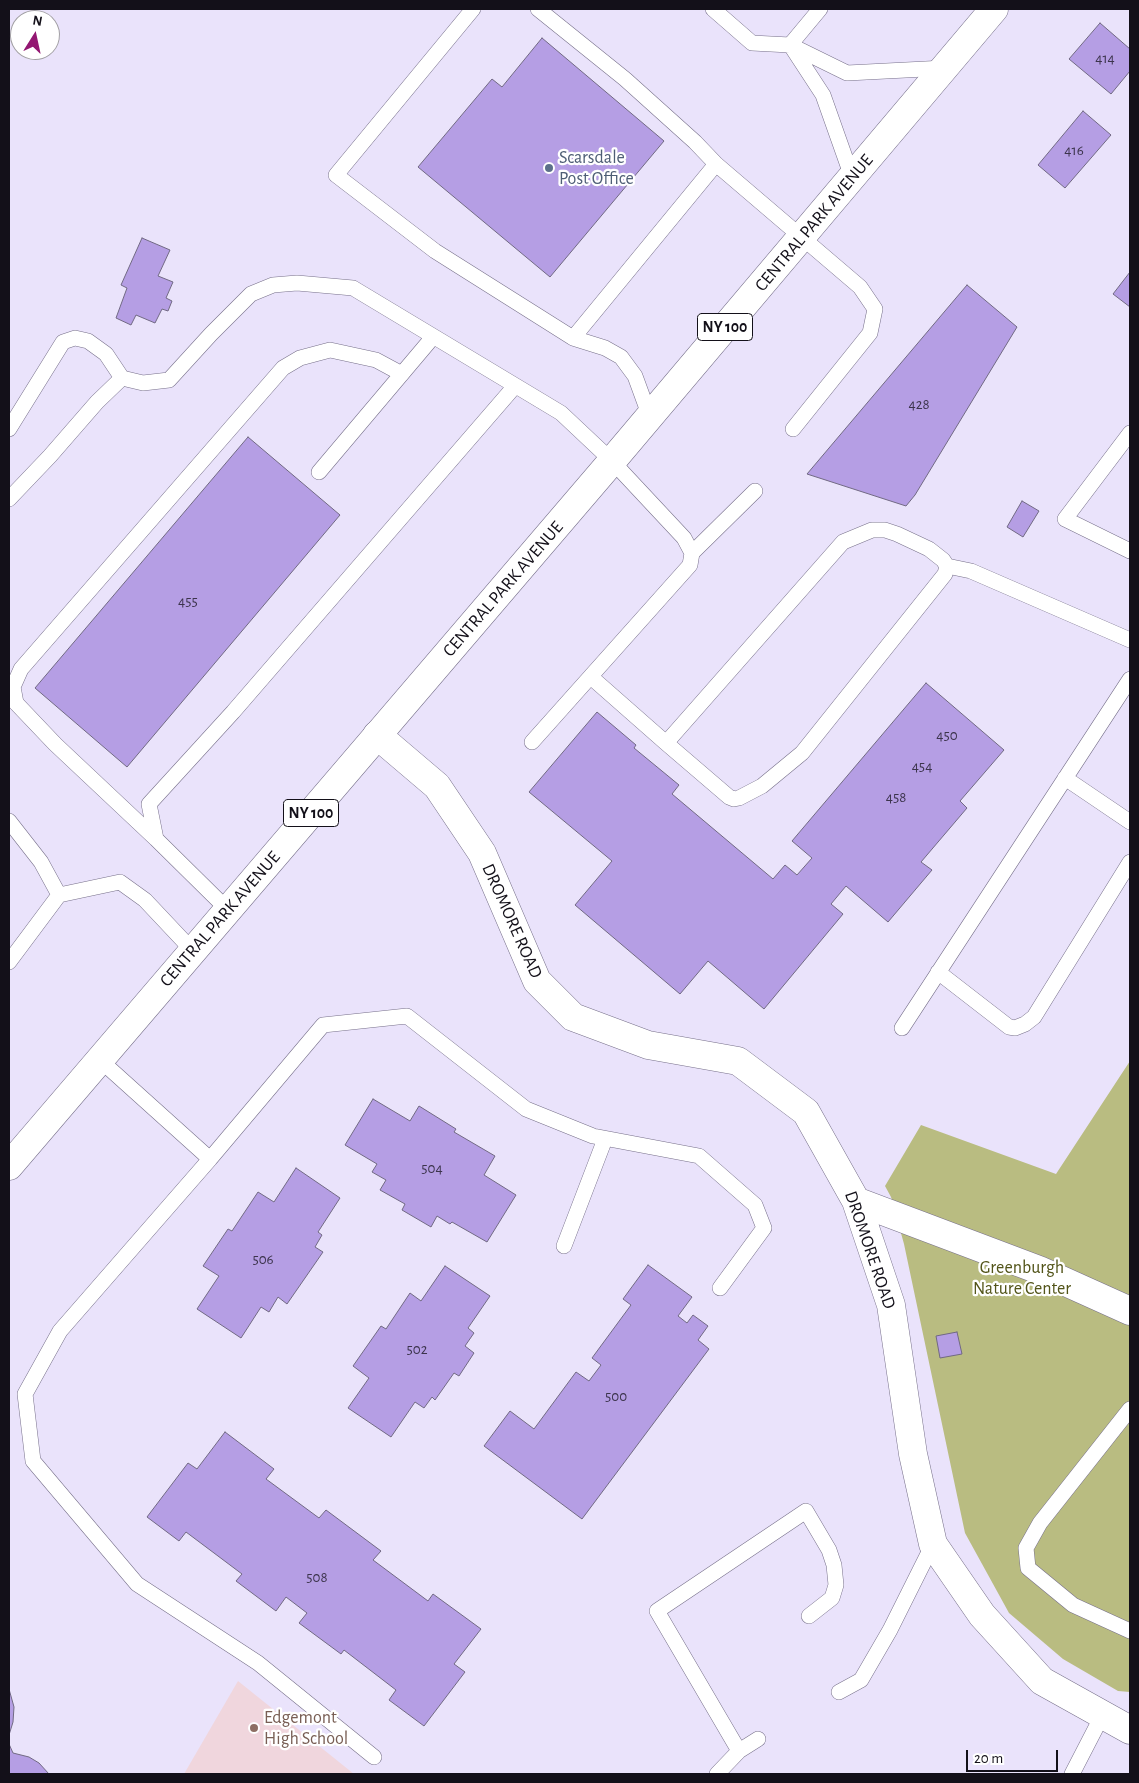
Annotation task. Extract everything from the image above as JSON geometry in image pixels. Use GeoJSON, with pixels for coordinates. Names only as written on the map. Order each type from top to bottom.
{"type":"FeatureCollection","features":[{"type":"Feature","properties":{"kind":"street","name":"CENTRAL PARK AVENUE"},"geometry":{"type":"LineString","coordinates":[[9,1166],[650,417],[994,9]]}},
{"type":"Feature","properties":{"kind":"street","name":"DROMORE ROAD"},"geometry":{"type":"LineString","coordinates":[[377,735],[437,786],[482,853],[537,981],[573,1017],[648,1045],[738,1061],[806,1112],[856,1201],[891,1305],[913,1454],[933,1544],[982,1616],[1042,1681],[1130,1730]]}},
{"type":"Feature","properties":{"kind":"street"},"geometry":{"type":"LineString","coordinates":[[856,1201],[1039,1270],[1130,1311]]}},
{"type":"Feature","properties":{"kind":"lane"},"geometry":{"type":"LineString","coordinates":[[473,9],[336,175],[435,251],[573,338],[604,348],[621,357],[635,376],[650,417]]}},
{"type":"Feature","properties":{"kind":"lane"},"geometry":{"type":"LineString","coordinates":[[538,9],[625,79],[695,142],[716,164],[860,287],[875,309],[870,333],[792,429]]}},
{"type":"Feature","properties":{"kind":"lane"},"geometry":{"type":"LineString","coordinates":[[713,9],[752,43],[790,45],[846,73],[945,68]]}},
{"type":"Feature","properties":{"kind":"lane"},"geometry":{"type":"LineString","coordinates":[[790,45],[820,9]]}},
{"type":"Feature","properties":{"kind":"lane"},"geometry":{"type":"LineString","coordinates":[[790,45],[823,96],[852,176]]}},
{"type":"Feature","properties":{"kind":"lane"},"geometry":{"type":"LineString","coordinates":[[573,338],[716,164]]}},
{"type":"Feature","properties":{"kind":"lane"},"geometry":{"type":"LineString","coordinates":[[9,429],[63,342],[75,338],[88,340],[106,354],[122,378],[143,383],[169,380],[251,294],[273,285],[297,283],[353,288],[560,413],[612,461],[684,538],[692,553]]}},
{"type":"Feature","properties":{"kind":"lane"},"geometry":{"type":"LineString","coordinates":[[319,472],[433,336]]}},
{"type":"Feature","properties":{"kind":"lane"},"geometry":{"type":"LineString","coordinates":[[228,910],[55,744],[16,703],[13,687],[21,669],[283,368],[300,358],[330,350],[376,360],[402,374]]}},
{"type":"Feature","properties":{"kind":"lane"},"geometry":{"type":"LineString","coordinates":[[9,499],[97,402],[122,378]]}},
{"type":"Feature","properties":{"kind":"lane"},"geometry":{"type":"LineString","coordinates":[[156,839],[149,804],[233,712],[515,386]]}},
{"type":"Feature","properties":{"kind":"lane"},"geometry":{"type":"LineString","coordinates":[[1130,433],[1065,518],[1130,551]]}},
{"type":"Feature","properties":{"kind":"lane"},"geometry":{"type":"LineString","coordinates":[[532,742],[690,565],[692,553],[755,491]]}},
{"type":"Feature","properties":{"kind":"lane"},"geometry":{"type":"LineString","coordinates":[[666,743],[844,542],[872,530],[885,530],[897,534],[929,549],[943,560],[947,566],[971,571],[1130,640]]}},
{"type":"Feature","properties":{"kind":"lane"},"geometry":{"type":"LineString","coordinates":[[590,677],[729,797],[739,798],[762,786],[802,753],[945,574],[947,566]]}},
{"type":"Feature","properties":{"kind":"lane"},"geometry":{"type":"LineString","coordinates":[[902,1028],[1130,679]]}},
{"type":"Feature","properties":{"kind":"lane"},"geometry":{"type":"LineString","coordinates":[[1066,778],[1130,822]]}},
{"type":"Feature","properties":{"kind":"lane"},"geometry":{"type":"LineString","coordinates":[[9,822],[41,862],[59,895]]}},
{"type":"Feature","properties":{"kind":"lane"},"geometry":{"type":"LineString","coordinates":[[938,972],[1009,1027],[1015,1028],[1025,1024],[1034,1017],[1130,862]]}},
{"type":"Feature","properties":{"kind":"lane"},"geometry":{"type":"LineString","coordinates":[[9,962],[59,895],[120,882],[144,900],[193,951]]}},
{"type":"Feature","properties":{"kind":"lane"},"geometry":{"type":"LineString","coordinates":[[374,1757],[258,1663],[137,1584],[33,1461],[25,1394],[60,1331],[210,1159],[323,1025],[407,1016],[526,1109],[593,1136],[700,1156],[755,1205],[764,1228],[720,1288]]}},
{"type":"Feature","properties":{"kind":"lane"},"geometry":{"type":"LineString","coordinates":[[100,1060],[210,1159]]}},
{"type":"Feature","properties":{"kind":"lane"},"geometry":{"type":"LineString","coordinates":[[564,1246],[605,1139]]}},
{"type":"Feature","properties":{"kind":"lane"},"geometry":{"type":"LineString","coordinates":[[1130,1409],[1040,1523],[1026,1548],[1028,1568],[1074,1605],[1130,1631]]}},
{"type":"Feature","properties":{"kind":"lane"},"geometry":{"type":"LineString","coordinates":[[739,1751],[656,1611],[806,1510],[829,1550],[834,1565],[836,1585],[832,1598],[809,1616]]}},
{"type":"Feature","properties":{"kind":"lane"},"geometry":{"type":"LineString","coordinates":[[839,1692],[860,1680],[890,1630],[933,1544]]}},
{"type":"Feature","properties":{"kind":"lane"},"geometry":{"type":"LineString","coordinates":[[1072,1774],[1103,1714]]}},
{"type":"Feature","properties":{"kind":"lane"},"geometry":{"type":"LineString","coordinates":[[717,1774],[739,1751],[758,1739]]}},
{"type":"Feature","properties":{"kind":"shaded area","name":"Edgemont High School"},"geometry":{"type":"Polygon","coordinates":[[[238,1681],[354,1774],[184,1774],[238,1681]]]}},
{"type":"Feature","properties":{"kind":"green space","name":"Greenburgh Nature Center"},"geometry":{"type":"Polygon","coordinates":[[[1130,1061],[1130,1692],[1118,1691],[1063,1659],[1009,1613],[965,1533],[904,1244],[891,1197],[885,1186],[921,1125],[1056,1174],[1130,1061]]]}},
{"type":"Feature","properties":{"kind":"building"},"geometry":{"type":"Polygon","coordinates":[[[1100,23],[1130,49],[1130,71],[1111,94],[1069,59],[1100,23]]]}},
{"type":"Feature","properties":{"kind":"building"},"geometry":{"type":"Polygon","coordinates":[[[542,38],[664,141],[550,277],[418,167],[492,79],[502,87],[542,38]]]}},
{"type":"Feature","properties":{"kind":"building"},"geometry":{"type":"Polygon","coordinates":[[[1083,111],[1111,135],[1065,188],[1038,165],[1083,111]]]}},
{"type":"Feature","properties":{"kind":"building"},"geometry":{"type":"Polygon","coordinates":[[[142,238],[170,250],[158,276],[173,282],[166,298],[172,301],[168,311],[162,309],[155,323],[136,315],[131,325],[116,318],[127,288],[121,285],[142,238]]]}},
{"type":"Feature","properties":{"kind":"building"},"geometry":{"type":"Polygon","coordinates":[[[1130,272],[1130,307],[1113,294],[1130,272]]]}},
{"type":"Feature","properties":{"kind":"building"},"geometry":{"type":"Polygon","coordinates":[[[967,285],[1017,327],[915,495],[906,506],[807,474],[967,285]]]}},
{"type":"Feature","properties":{"kind":"building"},"geometry":{"type":"Polygon","coordinates":[[[248,437],[340,515],[127,767],[35,688],[248,437]]]}},
{"type":"Feature","properties":{"kind":"building"},"geometry":{"type":"Polygon","coordinates":[[[1022,501],[1039,511],[1023,537],[1007,527],[1022,501]]]}},
{"type":"Feature","properties":{"kind":"building"},"geometry":{"type":"Polygon","coordinates":[[[926,683],[1004,750],[960,801],[967,808],[921,862],[932,870],[888,922],[846,886],[831,904],[843,914],[764,1009],[708,961],[680,994],[575,905],[612,861],[529,792],[597,712],[636,745],[634,748],[679,785],[672,794],[773,879],[785,865],[797,875],[812,858],[792,841],[926,683]]]}},
{"type":"Feature","properties":{"kind":"building"},"geometry":{"type":"Polygon","coordinates":[[[373,1099],[410,1121],[419,1106],[456,1129],[454,1132],[495,1156],[484,1175],[516,1195],[487,1242],[452,1222],[450,1224],[437,1216],[431,1227],[402,1210],[405,1204],[380,1190],[386,1180],[372,1172],[377,1164],[345,1145],[373,1099]]]}},
{"type":"Feature","properties":{"kind":"building"},"geometry":{"type":"Polygon","coordinates":[[[296,1168],[340,1198],[318,1232],[322,1235],[315,1247],[323,1252],[287,1304],[278,1297],[269,1312],[261,1307],[241,1338],[197,1309],[219,1276],[203,1266],[228,1229],[232,1231],[258,1192],[274,1202],[296,1168]]]}},
{"type":"Feature","properties":{"kind":"building"},"geometry":{"type":"Polygon","coordinates":[[[648,1265],[692,1297],[678,1316],[687,1323],[693,1315],[708,1326],[698,1340],[709,1349],[582,1519],[484,1446],[510,1411],[534,1429],[576,1372],[589,1381],[601,1365],[592,1358],[631,1305],[623,1299],[648,1265]]]}},
{"type":"Feature","properties":{"kind":"building"},"geometry":{"type":"Polygon","coordinates":[[[445,1266],[490,1296],[468,1328],[474,1333],[465,1346],[474,1353],[459,1376],[454,1373],[435,1400],[432,1397],[424,1408],[415,1402],[391,1437],[348,1408],[369,1378],[353,1366],[381,1326],[386,1329],[410,1293],[421,1301],[445,1266]]]}},
{"type":"Feature","properties":{"kind":"building"},"geometry":{"type":"Polygon","coordinates":[[[957,1332],[962,1354],[940,1358],[936,1336],[957,1332]]]}},
{"type":"Feature","properties":{"kind":"building"},"geometry":{"type":"Polygon","coordinates":[[[225,1432],[274,1469],[266,1479],[319,1518],[326,1510],[381,1551],[373,1560],[428,1601],[433,1594],[481,1629],[454,1664],[465,1672],[424,1726],[389,1700],[396,1690],[344,1650],[341,1654],[299,1623],[307,1613],[286,1597],[276,1611],[236,1581],[242,1574],[186,1532],[179,1541],[147,1517],[188,1463],[197,1469],[225,1432]]]}},
{"type":"Feature","properties":{"kind":"building"},"geometry":{"type":"Polygon","coordinates":[[[9,1689],[14,1707],[13,1722],[9,1735],[9,1689]]]}},
{"type":"Feature","properties":{"kind":"building"},"geometry":{"type":"Polygon","coordinates":[[[9,1744],[13,1753],[29,1757],[39,1763],[49,1774],[9,1774],[9,1744]]]}},
{"type":"Feature","properties":{"kind":"place","name":"Scarsdale Post Office"},"geometry":{"type":"Point","coordinates":[549,168]}},
{"type":"Feature","properties":{"kind":"place","name":"Edgemont High School"},"geometry":{"type":"Point","coordinates":[254,1728]}}]}
